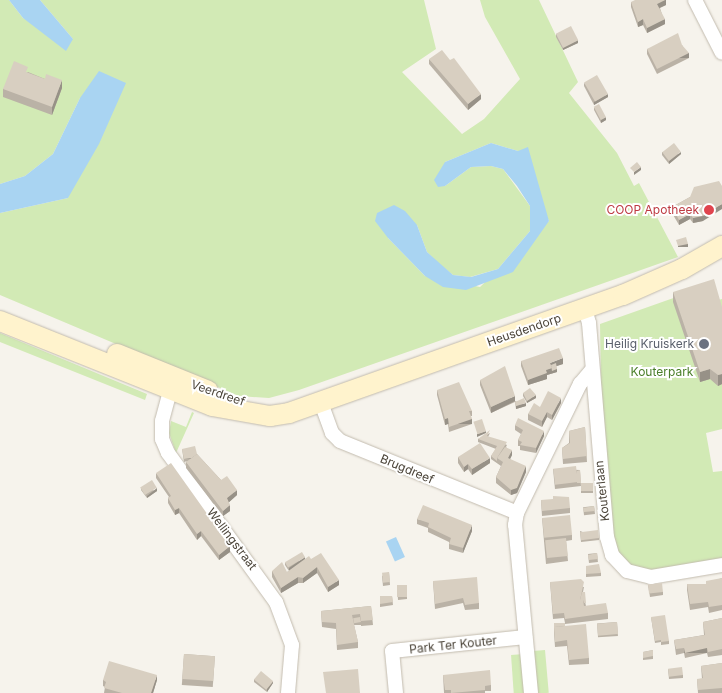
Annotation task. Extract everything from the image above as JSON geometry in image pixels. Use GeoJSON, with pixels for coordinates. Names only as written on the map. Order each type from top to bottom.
{"type":"FeatureCollection","features":[{"type":"Feature","properties":{"kind":"main road","name":"Heusdendorp"},"geometry":{"type":"LineString","coordinates":[[320,400],[585,309],[654,282],[722,246]]}},
{"type":"Feature","properties":{"kind":"main road","name":"Veerdreef"},"geometry":{"type":"LineString","coordinates":[[0,306],[173,384]]}},
{"type":"Feature","properties":{"kind":"main road","name":"Veerdreef"},"geometry":{"type":"LineString","coordinates":[[0,321],[173,384],[254,405],[275,406],[320,400]]}},
{"type":"Feature","properties":{"kind":"street"},"geometry":{"type":"LineString","coordinates":[[695,0],[722,54]]}},
{"type":"Feature","properties":{"kind":"street","name":"Kouterlaan"},"geometry":{"type":"LineString","coordinates":[[585,309],[589,323],[590,371],[607,537],[618,564],[632,573],[651,576],[722,565]]}},
{"type":"Feature","properties":{"kind":"street"},"geometry":{"type":"LineString","coordinates":[[531,693],[515,525],[517,513],[580,384],[590,371]]}},
{"type":"Feature","properties":{"kind":"street","name":"Wellingstraat"},"geometry":{"type":"LineString","coordinates":[[173,384],[162,421],[162,439],[168,453],[276,602],[292,645],[288,693]]}},
{"type":"Feature","properties":{"kind":"street","name":"Brugdreef"},"geometry":{"type":"LineString","coordinates":[[320,400],[332,432],[340,441],[517,513]]}},
{"type":"Feature","properties":{"kind":"street","name":"Park Ter Kouter"},"geometry":{"type":"LineString","coordinates":[[396,693],[392,651],[525,637]]}},
{"type":"Feature","properties":{"kind":"green space"},"geometry":{"type":"Polygon","coordinates":[[[0,0],[9,0],[23,18],[73,39],[40,0],[424,0],[436,49],[402,72],[462,134],[484,119],[520,79],[485,17],[480,0],[539,0],[578,82],[569,93],[617,153],[634,186],[639,183],[678,257],[299,390],[269,398],[239,396],[0,295],[0,213],[68,198],[80,98],[53,154],[25,176],[0,184],[0,0]],[[491,143],[445,162],[445,186],[471,167],[491,166],[503,169],[530,206],[530,231],[498,269],[470,277],[453,275],[427,252],[417,225],[388,238],[425,276],[480,287],[549,221],[518,151],[491,143]]]}},
{"type":"Feature","properties":{"kind":"green space","name":"Kouterpark"},"geometry":{"type":"Polygon","coordinates":[[[713,284],[718,300],[722,299],[722,429],[706,433],[713,472],[722,471],[722,559],[651,571],[636,570],[618,555],[613,541],[601,383],[600,324],[713,284]]]}},
{"type":"Feature","properties":{"kind":"green space"},"geometry":{"type":"Polygon","coordinates":[[[0,333],[147,394],[145,400],[0,342],[0,333]]]}},
{"type":"Feature","properties":{"kind":"green space"},"geometry":{"type":"Polygon","coordinates":[[[192,412],[194,413],[176,453],[169,433],[171,421],[186,427],[192,412]]]}},
{"type":"Feature","properties":{"kind":"green space"},"geometry":{"type":"Polygon","coordinates":[[[545,650],[549,693],[534,693],[530,651],[545,650]]]}},
{"type":"Feature","properties":{"kind":"green space"},"geometry":{"type":"Polygon","coordinates":[[[524,654],[527,693],[514,693],[511,655],[524,654]]]}},
{"type":"Feature","properties":{"kind":"water"},"geometry":{"type":"Polygon","coordinates":[[[9,0],[40,0],[73,39],[66,51],[23,18],[9,0]]]}},
{"type":"Feature","properties":{"kind":"water"},"geometry":{"type":"Polygon","coordinates":[[[99,71],[126,83],[99,144],[68,198],[0,213],[0,184],[25,176],[53,154],[80,98],[99,71]]]}},
{"type":"Feature","properties":{"kind":"water"},"geometry":{"type":"Polygon","coordinates":[[[491,143],[518,151],[528,147],[549,221],[513,272],[466,290],[443,287],[425,276],[388,238],[375,221],[377,213],[394,205],[405,211],[417,225],[427,252],[453,275],[471,277],[498,269],[530,231],[530,206],[517,186],[503,169],[491,166],[471,167],[445,186],[438,187],[434,180],[445,162],[491,143]]]}},
{"type":"Feature","properties":{"kind":"water"},"geometry":{"type":"Polygon","coordinates":[[[396,537],[405,557],[395,562],[386,541],[396,537]]]}},
{"type":"Feature","properties":{"kind":"building"},"geometry":{"type":"Polygon","coordinates":[[[635,0],[665,0],[657,4],[665,19],[647,28],[643,19],[638,22],[631,2],[635,0]]]}},
{"type":"Feature","properties":{"kind":"building"},"geometry":{"type":"Polygon","coordinates":[[[571,26],[578,40],[563,48],[556,34],[571,26]]]}},
{"type":"Feature","properties":{"kind":"building"},"geometry":{"type":"Polygon","coordinates":[[[678,33],[682,45],[689,53],[657,69],[647,49],[678,33]]]}},
{"type":"Feature","properties":{"kind":"building"},"geometry":{"type":"Polygon","coordinates":[[[442,50],[450,60],[454,58],[481,94],[468,104],[429,59],[442,50]]]}},
{"type":"Feature","properties":{"kind":"building"},"geometry":{"type":"Polygon","coordinates":[[[14,61],[28,67],[26,72],[45,79],[46,74],[62,80],[52,107],[3,89],[14,61]]]}},
{"type":"Feature","properties":{"kind":"building"},"geometry":{"type":"Polygon","coordinates":[[[597,75],[608,94],[595,102],[584,82],[597,75]]]}},
{"type":"Feature","properties":{"kind":"building"},"geometry":{"type":"Polygon","coordinates":[[[599,104],[606,117],[601,120],[594,107],[599,104]]]}},
{"type":"Feature","properties":{"kind":"building"},"geometry":{"type":"Polygon","coordinates":[[[674,143],[681,152],[669,161],[662,152],[674,143]]]}},
{"type":"Feature","properties":{"kind":"building"},"geometry":{"type":"Polygon","coordinates":[[[637,162],[641,167],[634,172],[630,168],[637,162]]]}},
{"type":"Feature","properties":{"kind":"building"},"geometry":{"type":"Polygon","coordinates":[[[719,181],[722,186],[722,204],[703,216],[693,218],[690,214],[679,220],[672,207],[690,197],[694,187],[719,181]]]}},
{"type":"Feature","properties":{"kind":"building"},"geometry":{"type":"Polygon","coordinates":[[[686,237],[688,244],[678,246],[676,240],[686,237]]]}},
{"type":"Feature","properties":{"kind":"building","name":"Heilig Kruiskerk"},"geometry":{"type":"Polygon","coordinates":[[[714,279],[722,307],[722,374],[718,375],[710,369],[700,372],[673,292],[714,279]]]}},
{"type":"Feature","properties":{"kind":"building"},"geometry":{"type":"Polygon","coordinates":[[[559,348],[563,358],[550,363],[552,368],[546,370],[547,373],[528,380],[521,361],[559,348]]]}},
{"type":"Feature","properties":{"kind":"building"},"geometry":{"type":"Polygon","coordinates":[[[556,363],[557,369],[552,371],[551,365],[556,363]]]}},
{"type":"Feature","properties":{"kind":"building"},"geometry":{"type":"Polygon","coordinates":[[[505,366],[515,396],[491,407],[480,380],[505,366]]]}},
{"type":"Feature","properties":{"kind":"building"},"geometry":{"type":"Polygon","coordinates":[[[459,382],[472,411],[469,411],[472,419],[449,427],[448,418],[445,419],[437,390],[459,382]]]}},
{"type":"Feature","properties":{"kind":"building"},"geometry":{"type":"Polygon","coordinates":[[[530,388],[536,395],[527,401],[523,393],[530,388]]]}},
{"type":"Feature","properties":{"kind":"building"},"geometry":{"type":"Polygon","coordinates":[[[548,391],[561,398],[552,415],[547,412],[542,421],[528,414],[534,403],[540,407],[548,391]]]}},
{"type":"Feature","properties":{"kind":"building"},"geometry":{"type":"Polygon","coordinates":[[[524,398],[526,403],[516,406],[515,402],[524,398]]]}},
{"type":"Feature","properties":{"kind":"building"},"geometry":{"type":"Polygon","coordinates":[[[518,418],[544,431],[536,448],[520,445],[522,442],[518,440],[523,430],[515,425],[518,418]]]}},
{"type":"Feature","properties":{"kind":"building"},"geometry":{"type":"Polygon","coordinates":[[[482,419],[486,431],[477,434],[473,422],[482,419]]]}},
{"type":"Feature","properties":{"kind":"building"},"geometry":{"type":"Polygon","coordinates":[[[585,427],[587,456],[563,459],[562,448],[570,443],[569,431],[585,427]]]}},
{"type":"Feature","properties":{"kind":"building"},"geometry":{"type":"Polygon","coordinates":[[[490,430],[487,436],[507,442],[497,461],[491,456],[497,446],[478,439],[490,430]]]}},
{"type":"Feature","properties":{"kind":"building"},"geometry":{"type":"Polygon","coordinates":[[[480,443],[490,458],[472,469],[468,464],[464,467],[458,457],[480,443]]]}},
{"type":"Feature","properties":{"kind":"building"},"geometry":{"type":"Polygon","coordinates":[[[195,446],[197,454],[192,458],[184,459],[182,449],[195,446]]]}},
{"type":"Feature","properties":{"kind":"building"},"geometry":{"type":"Polygon","coordinates":[[[505,447],[512,450],[508,458],[526,466],[517,488],[511,490],[496,477],[503,462],[497,458],[505,447]]]}},
{"type":"Feature","properties":{"kind":"building"},"geometry":{"type":"Polygon","coordinates":[[[197,454],[221,480],[227,476],[237,490],[227,498],[230,505],[223,511],[186,462],[197,454]]]}},
{"type":"Feature","properties":{"kind":"building"},"geometry":{"type":"Polygon","coordinates":[[[171,463],[230,546],[219,555],[201,531],[197,534],[179,508],[175,510],[168,498],[171,496],[156,473],[171,463]]]}},
{"type":"Feature","properties":{"kind":"building"},"geometry":{"type":"Polygon","coordinates":[[[576,466],[578,482],[555,485],[553,469],[576,466]]]}},
{"type":"Feature","properties":{"kind":"building"},"geometry":{"type":"Polygon","coordinates":[[[580,470],[581,483],[577,483],[577,471],[580,470]]]}},
{"type":"Feature","properties":{"kind":"building"},"geometry":{"type":"Polygon","coordinates":[[[152,480],[157,488],[145,495],[140,487],[152,480]]]}},
{"type":"Feature","properties":{"kind":"building"},"geometry":{"type":"Polygon","coordinates":[[[581,483],[593,483],[593,491],[581,491],[581,483]]]}},
{"type":"Feature","properties":{"kind":"building"},"geometry":{"type":"Polygon","coordinates":[[[553,496],[569,497],[570,508],[542,511],[541,500],[553,499],[553,496]]]}},
{"type":"Feature","properties":{"kind":"building"},"geometry":{"type":"Polygon","coordinates":[[[423,505],[472,525],[463,548],[449,544],[451,538],[428,527],[429,523],[417,519],[423,505]]]}},
{"type":"Feature","properties":{"kind":"building"},"geometry":{"type":"Polygon","coordinates":[[[594,506],[595,511],[584,512],[583,508],[594,506]]]}},
{"type":"Feature","properties":{"kind":"building"},"geometry":{"type":"Polygon","coordinates":[[[570,515],[572,535],[544,538],[542,518],[570,515]]]}},
{"type":"Feature","properties":{"kind":"building"},"geometry":{"type":"Polygon","coordinates":[[[598,530],[599,538],[581,540],[580,532],[598,530]]]}},
{"type":"Feature","properties":{"kind":"building"},"geometry":{"type":"Polygon","coordinates":[[[566,538],[568,556],[547,558],[545,540],[566,538]]]}},
{"type":"Feature","properties":{"kind":"building"},"geometry":{"type":"Polygon","coordinates":[[[302,552],[305,557],[288,567],[285,562],[302,552]]]}},
{"type":"Feature","properties":{"kind":"building"},"geometry":{"type":"Polygon","coordinates":[[[321,553],[339,580],[328,587],[317,567],[303,578],[298,577],[281,588],[272,571],[282,562],[287,572],[309,556],[311,559],[321,553]]]}},
{"type":"Feature","properties":{"kind":"building"},"geometry":{"type":"Polygon","coordinates":[[[597,553],[598,559],[589,560],[588,555],[597,553]]]}},
{"type":"Feature","properties":{"kind":"building"},"geometry":{"type":"Polygon","coordinates":[[[599,564],[601,573],[586,574],[586,566],[599,564]]]}},
{"type":"Feature","properties":{"kind":"building"},"geometry":{"type":"Polygon","coordinates":[[[389,572],[390,582],[383,583],[382,573],[389,572]]]}},
{"type":"Feature","properties":{"kind":"building"},"geometry":{"type":"Polygon","coordinates":[[[477,577],[479,603],[465,605],[463,598],[435,604],[433,581],[477,577]]]}},
{"type":"Feature","properties":{"kind":"building"},"geometry":{"type":"Polygon","coordinates":[[[722,578],[722,605],[709,607],[708,602],[690,604],[687,584],[706,584],[706,581],[722,578]]]}},
{"type":"Feature","properties":{"kind":"building"},"geometry":{"type":"Polygon","coordinates":[[[581,579],[584,582],[580,600],[583,600],[584,606],[606,603],[608,613],[565,619],[564,613],[553,614],[550,582],[581,579]]]}},
{"type":"Feature","properties":{"kind":"building"},"geometry":{"type":"Polygon","coordinates":[[[662,583],[663,592],[649,593],[648,584],[662,583]]]}},
{"type":"Feature","properties":{"kind":"building"},"geometry":{"type":"Polygon","coordinates":[[[397,585],[407,585],[407,597],[397,597],[397,585]]]}},
{"type":"Feature","properties":{"kind":"building"},"geometry":{"type":"Polygon","coordinates":[[[582,592],[585,592],[586,603],[580,600],[582,592]]]}},
{"type":"Feature","properties":{"kind":"building"},"geometry":{"type":"Polygon","coordinates":[[[380,596],[392,596],[393,602],[380,604],[380,596]]]}},
{"type":"Feature","properties":{"kind":"building"},"geometry":{"type":"Polygon","coordinates":[[[371,606],[373,620],[361,621],[360,614],[352,615],[358,642],[337,645],[336,623],[322,622],[321,611],[371,606]]]}},
{"type":"Feature","properties":{"kind":"building"},"geometry":{"type":"Polygon","coordinates":[[[665,615],[669,641],[655,641],[651,617],[665,615]]]}},
{"type":"Feature","properties":{"kind":"building"},"geometry":{"type":"Polygon","coordinates":[[[360,617],[361,622],[354,623],[353,618],[360,617]]]}},
{"type":"Feature","properties":{"kind":"building"},"geometry":{"type":"Polygon","coordinates":[[[722,618],[722,649],[708,652],[707,648],[685,653],[684,648],[676,649],[674,640],[705,635],[703,622],[722,618]]]}},
{"type":"Feature","properties":{"kind":"building"},"geometry":{"type":"Polygon","coordinates":[[[617,622],[618,634],[598,636],[597,624],[617,622]]]}},
{"type":"Feature","properties":{"kind":"building"},"geometry":{"type":"Polygon","coordinates":[[[554,623],[565,623],[565,626],[554,627],[554,623]]]}},
{"type":"Feature","properties":{"kind":"building"},"geometry":{"type":"Polygon","coordinates":[[[586,624],[589,658],[569,660],[567,640],[555,642],[554,627],[586,624]]]}},
{"type":"Feature","properties":{"kind":"building"},"geometry":{"type":"Polygon","coordinates":[[[653,650],[653,656],[643,658],[643,652],[653,650]]]}},
{"type":"Feature","properties":{"kind":"building"},"geometry":{"type":"Polygon","coordinates":[[[184,654],[215,656],[213,681],[182,679],[184,654]]]}},
{"type":"Feature","properties":{"kind":"building"},"geometry":{"type":"Polygon","coordinates":[[[109,661],[157,675],[151,693],[122,693],[104,688],[106,682],[103,680],[109,661]]]}},
{"type":"Feature","properties":{"kind":"building"},"geometry":{"type":"Polygon","coordinates":[[[722,663],[722,688],[698,690],[697,679],[703,678],[701,666],[722,663]]]}},
{"type":"Feature","properties":{"kind":"building"},"geometry":{"type":"Polygon","coordinates":[[[682,667],[683,675],[669,677],[668,669],[682,667]]]}},
{"type":"Feature","properties":{"kind":"building"},"geometry":{"type":"Polygon","coordinates":[[[358,669],[360,693],[326,693],[323,672],[358,669]]]}},
{"type":"Feature","properties":{"kind":"building"},"geometry":{"type":"Polygon","coordinates":[[[490,670],[491,685],[485,686],[485,690],[451,693],[451,690],[445,690],[443,675],[490,670]]]}},
{"type":"Feature","properties":{"kind":"building"},"geometry":{"type":"Polygon","coordinates":[[[261,671],[273,681],[266,690],[254,679],[261,671]]]}},
{"type":"Feature","properties":{"kind":"place","name":"COOP Apotheek"},"geometry":{"type":"Point","coordinates":[709,210]}},
{"type":"Feature","properties":{"kind":"place","name":"Heilig Kruiskerk"},"geometry":{"type":"Point","coordinates":[704,344]}}]}
